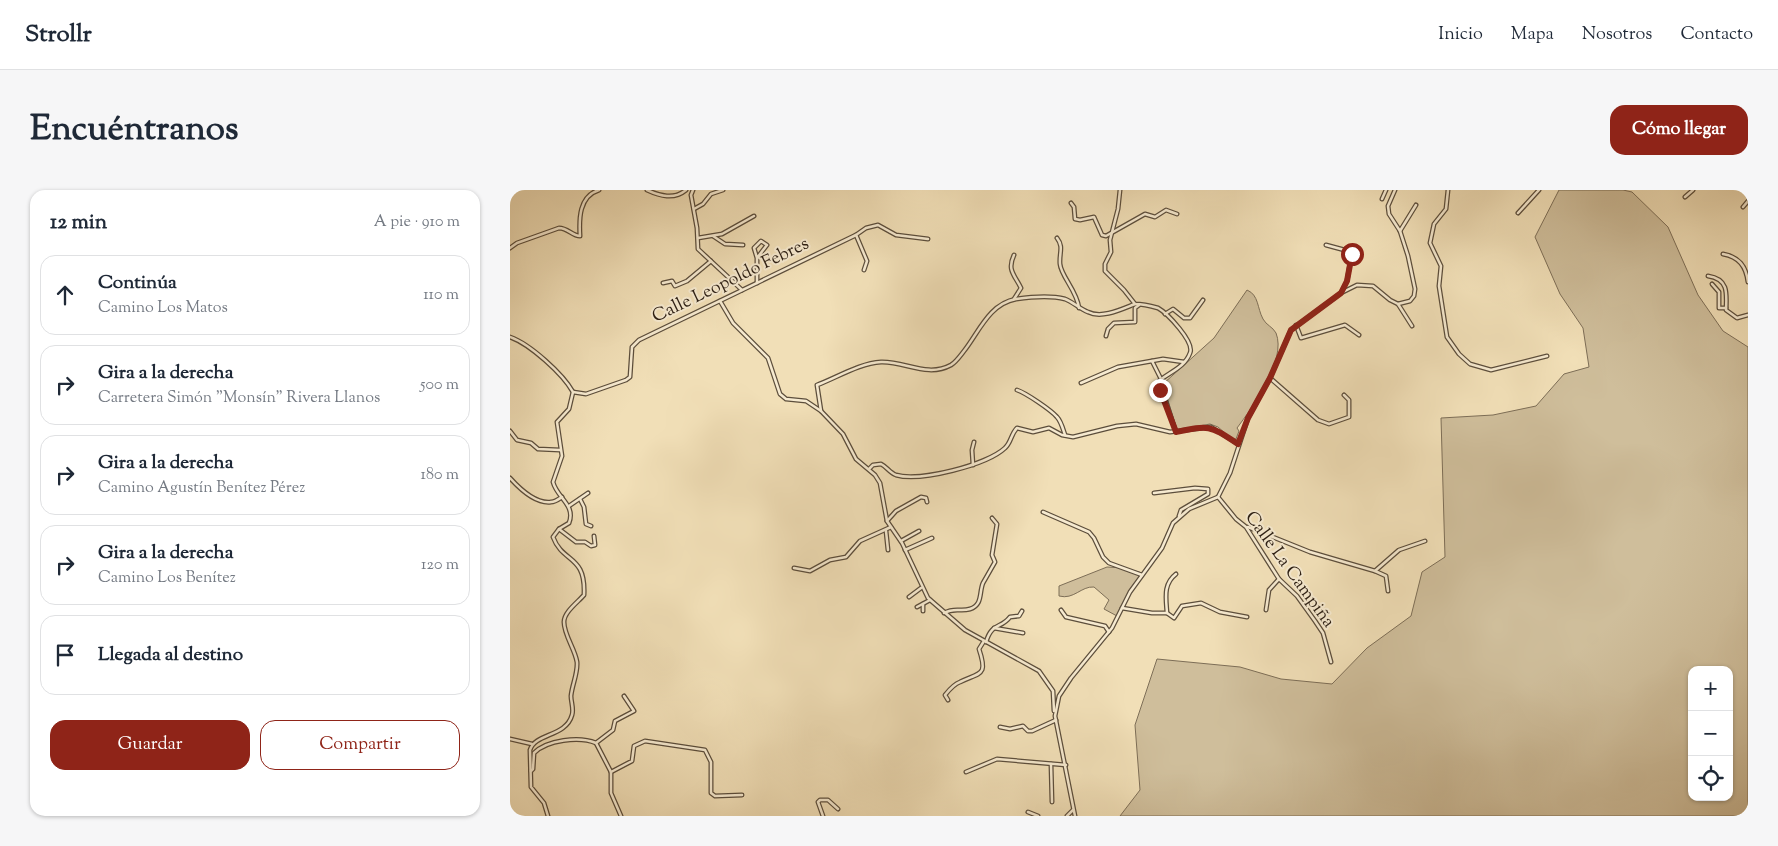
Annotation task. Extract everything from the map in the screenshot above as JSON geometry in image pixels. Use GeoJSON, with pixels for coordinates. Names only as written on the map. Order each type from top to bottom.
{"type":"FeatureCollection","features":[{"type":"Feature","properties":{"kind":"street"},"geometry":{"type":"LineString","coordinates":[[510,248],[517,243],[560,228],[580,236],[578,219],[582,206],[591,193],[598,190]]}},
{"type":"Feature","properties":{"kind":"street"},"geometry":{"type":"LineString","coordinates":[[647,190],[667,196],[678,195],[686,190]]}},
{"type":"Feature","properties":{"kind":"street"},"geometry":{"type":"LineString","coordinates":[[677,190],[678,195]]}},
{"type":"Feature","properties":{"kind":"street"},"geometry":{"type":"LineString","coordinates":[[693,190],[690,195],[694,209],[698,249],[742,290]]}},
{"type":"Feature","properties":{"kind":"street"},"geometry":{"type":"LineString","coordinates":[[694,209],[703,204],[711,194],[723,190]]}},
{"type":"Feature","properties":{"kind":"street"},"geometry":{"type":"LineString","coordinates":[[1120,190],[1118,209],[1111,236],[1111,252],[1105,264],[1105,271],[1135,304]]}},
{"type":"Feature","properties":{"kind":"street"},"geometry":{"type":"LineString","coordinates":[[1382,199],[1386,190]]}},
{"type":"Feature","properties":{"kind":"street"},"geometry":{"type":"LineString","coordinates":[[1395,190],[1388,206],[1408,256],[1415,290],[1410,301],[1398,304]]}},
{"type":"Feature","properties":{"kind":"street"},"geometry":{"type":"LineString","coordinates":[[1448,190],[1446,209],[1434,224],[1430,243],[1441,266],[1440,296],[1447,337],[1451,344],[1470,364],[1491,370],[1547,356]]}},
{"type":"Feature","properties":{"kind":"street"},"geometry":{"type":"LineString","coordinates":[[1518,213],[1539,190]]}},
{"type":"Feature","properties":{"kind":"street"},"geometry":{"type":"LineString","coordinates":[[1685,197],[1694,190]]}},
{"type":"Feature","properties":{"kind":"street"},"geometry":{"type":"LineString","coordinates":[[1743,207],[1748,201]]}},
{"type":"Feature","properties":{"kind":"street"},"geometry":{"type":"LineString","coordinates":[[1072,203],[1075,218],[1080,220],[1094,217],[1102,235],[1111,236],[1124,224],[1145,214],[1155,217],[1166,210],[1177,214]]}},
{"type":"Feature","properties":{"kind":"street"},"geometry":{"type":"LineString","coordinates":[[1400,232],[1416,205]]}},
{"type":"Feature","properties":{"kind":"street"},"geometry":{"type":"LineString","coordinates":[[698,238],[722,234],[754,216]]}},
{"type":"Feature","properties":{"kind":"street","name":"Calle Leopoldo Febres"},"geometry":{"type":"LineString","coordinates":[[573,392],[586,394],[626,380],[630,377],[631,351],[634,343],[856,235],[866,228],[878,225],[896,235],[928,239]]}},
{"type":"Feature","properties":{"kind":"street"},"geometry":{"type":"LineString","coordinates":[[856,235],[867,261],[864,270]]}},
{"type":"Feature","properties":{"kind":"street"},"geometry":{"type":"LineString","coordinates":[[713,236],[725,244],[743,245]]}},
{"type":"Feature","properties":{"kind":"street"},"geometry":{"type":"LineString","coordinates":[[1057,238],[1061,244],[1060,265],[1074,288],[1079,308]]}},
{"type":"Feature","properties":{"kind":"street"},"geometry":{"type":"LineString","coordinates":[[757,258],[767,245],[761,241],[754,248],[757,258],[757,283]]}},
{"type":"Feature","properties":{"kind":"street"},"geometry":{"type":"LineString","coordinates":[[1326,245],[1352,252],[1347,281],[1341,293]]}},
{"type":"Feature","properties":{"kind":"street"},"geometry":{"type":"LineString","coordinates":[[1723,254],[1732,256],[1741,262],[1748,282]]}},
{"type":"Feature","properties":{"kind":"street"},"geometry":{"type":"LineString","coordinates":[[1014,255],[1010,267],[1011,274],[1021,288],[1014,300]]}},
{"type":"Feature","properties":{"kind":"street"},"geometry":{"type":"LineString","coordinates":[[663,283],[672,280],[675,286],[687,281],[711,260]]}},
{"type":"Feature","properties":{"kind":"street"},"geometry":{"type":"LineString","coordinates":[[1708,276],[1716,277],[1723,283],[1727,293],[1726,308],[1728,313],[1737,318],[1748,315]]}},
{"type":"Feature","properties":{"kind":"street"},"geometry":{"type":"LineString","coordinates":[[1179,516],[1218,497],[1230,473],[1248,418],[1270,378],[1286,338],[1296,325],[1341,293],[1357,285],[1366,284],[1373,286],[1398,304],[1412,326]]}},
{"type":"Feature","properties":{"kind":"street"},"geometry":{"type":"LineString","coordinates":[[1712,284],[1719,292],[1719,308],[1726,308]]}},
{"type":"Feature","properties":{"kind":"street"},"geometry":{"type":"LineString","coordinates":[[821,411],[816,385],[864,366],[880,362],[932,371],[950,366],[978,334],[989,314],[999,306],[1014,300],[1059,298],[1090,314],[1115,312],[1135,304],[1158,308],[1165,314],[1190,343],[1191,352],[1177,370],[1159,381],[1160,390],[1176,432]]}},
{"type":"Feature","properties":{"kind":"street"},"geometry":{"type":"LineString","coordinates":[[1165,314],[1173,309],[1184,318],[1190,318],[1203,300]]}},
{"type":"Feature","properties":{"kind":"street"},"geometry":{"type":"LineString","coordinates":[[720,301],[733,323],[768,358],[780,394],[786,399],[806,401],[821,411],[843,434],[856,459],[869,469],[880,483],[887,521],[906,550],[922,588],[930,600],[965,630],[1039,671],[1053,691],[1055,716],[1075,816]]}},
{"type":"Feature","properties":{"kind":"street"},"geometry":{"type":"LineString","coordinates":[[1106,336],[1108,329],[1114,323],[1135,322],[1135,308],[1140,304]]}},
{"type":"Feature","properties":{"kind":"street"},"geometry":{"type":"LineString","coordinates":[[1296,325],[1301,338],[1345,325],[1359,335]]}},
{"type":"Feature","properties":{"kind":"street"},"geometry":{"type":"LineString","coordinates":[[510,337],[521,342],[557,371],[573,392],[569,408],[557,422],[562,456],[553,482],[569,506],[572,516],[569,523],[559,528],[553,537],[580,565],[585,583],[584,595],[567,613],[564,621],[577,663],[571,695],[573,713],[570,719],[557,732],[532,744],[510,739]]}},
{"type":"Feature","properties":{"kind":"street"},"geometry":{"type":"LineString","coordinates":[[1081,383],[1118,367],[1163,359],[1184,362]]}},
{"type":"Feature","properties":{"kind":"street"},"geometry":{"type":"LineString","coordinates":[[1152,361],[1161,379]]}},
{"type":"Feature","properties":{"kind":"street"},"geometry":{"type":"LineString","coordinates":[[1270,378],[1318,420],[1329,424],[1348,417],[1350,400],[1344,395]]}},
{"type":"Feature","properties":{"kind":"street"},"geometry":{"type":"LineString","coordinates":[[1017,390],[1026,393],[1054,413],[1065,436]]}},
{"type":"Feature","properties":{"kind":"street"},"geometry":{"type":"LineString","coordinates":[[869,469],[873,465],[881,464],[896,475],[909,476],[940,473],[973,465],[1002,451],[1017,428],[1033,432],[1049,428],[1065,436],[1081,437],[1117,426],[1136,424],[1176,432],[1202,426],[1211,427],[1238,444]]}},
{"type":"Feature","properties":{"kind":"street"},"geometry":{"type":"LineString","coordinates":[[510,431],[517,440],[531,443],[538,449],[560,450]]}},
{"type":"Feature","properties":{"kind":"street"},"geometry":{"type":"LineString","coordinates":[[973,465],[972,450],[974,442]]}},
{"type":"Feature","properties":{"kind":"street"},"geometry":{"type":"LineString","coordinates":[[510,478],[518,488],[544,501],[552,502],[562,497]]}},
{"type":"Feature","properties":{"kind":"street"},"geometry":{"type":"LineString","coordinates":[[1000,727],[1010,729],[1023,726],[1028,731],[1032,731],[1055,716],[1061,692],[1109,632],[1142,575],[1162,548],[1181,510],[1208,494],[1208,489],[1195,488],[1154,493]]}},
{"type":"Feature","properties":{"kind":"street"},"geometry":{"type":"LineString","coordinates":[[569,506],[588,493]]}},
{"type":"Feature","properties":{"kind":"street"},"geometry":{"type":"LineString","coordinates":[[887,521],[896,511],[921,497],[926,498],[927,502]]}},
{"type":"Feature","properties":{"kind":"street","name":"Calle La Campiña"},"geometry":{"type":"LineString","coordinates":[[1218,497],[1236,519],[1246,526],[1279,579],[1297,596],[1323,633],[1331,662]]}},
{"type":"Feature","properties":{"kind":"street"},"geometry":{"type":"LineString","coordinates":[[580,499],[584,507],[586,524],[591,526]]}},
{"type":"Feature","properties":{"kind":"street"},"geometry":{"type":"LineString","coordinates":[[1043,512],[1088,532],[1094,538],[1103,557],[1109,563],[1142,575]]}},
{"type":"Feature","properties":{"kind":"street"},"geometry":{"type":"LineString","coordinates":[[944,613],[953,608],[970,609],[977,605],[981,599],[982,584],[995,562],[992,555],[997,524],[992,518]]}},
{"type":"Feature","properties":{"kind":"street"},"geometry":{"type":"LineString","coordinates":[[1246,526],[1310,552],[1386,576],[1388,591]]}},
{"type":"Feature","properties":{"kind":"street"},"geometry":{"type":"LineString","coordinates":[[559,528],[576,542],[584,542],[592,546],[595,545],[594,536]]}},
{"type":"Feature","properties":{"kind":"street"},"geometry":{"type":"LineString","coordinates":[[794,568],[810,571],[830,560],[846,557],[860,542],[886,532],[891,528]]}},
{"type":"Feature","properties":{"kind":"street"},"geometry":{"type":"LineString","coordinates":[[901,541],[919,531]]}},
{"type":"Feature","properties":{"kind":"street"},"geometry":{"type":"LineString","coordinates":[[886,532],[888,550]]}},
{"type":"Feature","properties":{"kind":"street"},"geometry":{"type":"LineString","coordinates":[[906,550],[932,538]]}},
{"type":"Feature","properties":{"kind":"street"},"geometry":{"type":"LineString","coordinates":[[1375,571],[1399,550],[1425,541]]}},
{"type":"Feature","properties":{"kind":"street"},"geometry":{"type":"LineString","coordinates":[[1167,613],[1168,580],[1176,574]]}},
{"type":"Feature","properties":{"kind":"street"},"geometry":{"type":"LineString","coordinates":[[1266,610],[1269,590],[1279,579]]}},
{"type":"Feature","properties":{"kind":"street"},"geometry":{"type":"LineString","coordinates":[[909,596],[922,588]]}},
{"type":"Feature","properties":{"kind":"street"},"geometry":{"type":"LineString","coordinates":[[916,607],[930,600]]}},
{"type":"Feature","properties":{"kind":"street"},"geometry":{"type":"LineString","coordinates":[[1122,608],[1152,613],[1167,613],[1174,618],[1182,606],[1201,603],[1220,612],[1247,618]]}},
{"type":"Feature","properties":{"kind":"street"},"geometry":{"type":"LineString","coordinates":[[923,604],[924,610]]}},
{"type":"Feature","properties":{"kind":"street"},"geometry":{"type":"LineString","coordinates":[[1061,610],[1066,617],[1105,626],[1109,632]]}},
{"type":"Feature","properties":{"kind":"street"},"geometry":{"type":"LineString","coordinates":[[948,700],[945,694],[955,684],[977,676],[983,671],[984,664],[980,649],[989,632],[1010,617],[1019,616],[1022,611]]}},
{"type":"Feature","properties":{"kind":"street"},"geometry":{"type":"LineString","coordinates":[[994,628],[1023,633]]}},
{"type":"Feature","properties":{"kind":"street"},"geometry":{"type":"LineString","coordinates":[[530,772],[533,769],[534,753],[539,748],[574,739],[596,743],[613,730],[615,721],[634,711],[624,696]]}},
{"type":"Feature","properties":{"kind":"street"},"geometry":{"type":"LineString","coordinates":[[611,772],[632,761],[634,746],[645,741],[705,750],[710,762],[711,793],[715,796],[742,795]]}},
{"type":"Feature","properties":{"kind":"street"},"geometry":{"type":"LineString","coordinates":[[596,743],[611,772],[611,792],[621,816]]}},
{"type":"Feature","properties":{"kind":"street"},"geometry":{"type":"LineString","coordinates":[[532,744],[531,787],[544,803],[548,816]]}},
{"type":"Feature","properties":{"kind":"street"},"geometry":{"type":"LineString","coordinates":[[966,772],[997,759],[1066,765]]}},
{"type":"Feature","properties":{"kind":"street"},"geometry":{"type":"LineString","coordinates":[[1051,764],[1052,802]]}},
{"type":"Feature","properties":{"kind":"street"},"geometry":{"type":"LineString","coordinates":[[824,816],[818,807],[820,800],[828,800],[838,810]]}},
{"type":"Feature","properties":{"kind":"street"},"geometry":{"type":"LineString","coordinates":[[1067,816],[1073,810]]}},
{"type":"Feature","properties":{"kind":"street"},"geometry":{"type":"LineString","coordinates":[[1028,812],[1038,816]]}},
{"type":"Feature","properties":{"kind":"shaded area"},"geometry":{"type":"Polygon","coordinates":[[[1559,190],[1623,190],[1632,192],[1668,227],[1698,295],[1723,331],[1748,347],[1748,816],[1120,816],[1140,790],[1135,725],[1157,659],[1240,667],[1281,679],[1332,684],[1367,648],[1411,616],[1422,572],[1445,557],[1441,418],[1493,415],[1536,406],[1564,374],[1589,367],[1583,328],[1560,294],[1535,237],[1559,190]]]}},
{"type":"Feature","properties":{"kind":"shaded area"},"geometry":{"type":"Polygon","coordinates":[[[1247,290],[1256,298],[1264,321],[1276,333],[1278,344],[1277,356],[1266,383],[1237,428],[1239,431],[1236,439],[1233,440],[1218,427],[1210,424],[1177,430],[1163,384],[1214,338],[1247,290]]]}},
{"type":"Feature","properties":{"kind":"shaded area"},"geometry":{"type":"Polygon","coordinates":[[[1107,567],[1125,568],[1142,573],[1130,589],[1117,616],[1104,609],[1109,600],[1094,587],[1089,587],[1073,595],[1059,596],[1059,586],[1107,567]]]}},
{"type":"Feature","properties":{"kind":"route"},"geometry":{"type":"LineString","coordinates":[[1160,390],[1176,432],[1202,426],[1211,427],[1238,444],[1248,418],[1270,378],[1286,338],[1296,325],[1341,293],[1347,281],[1352,254]]}}]}
